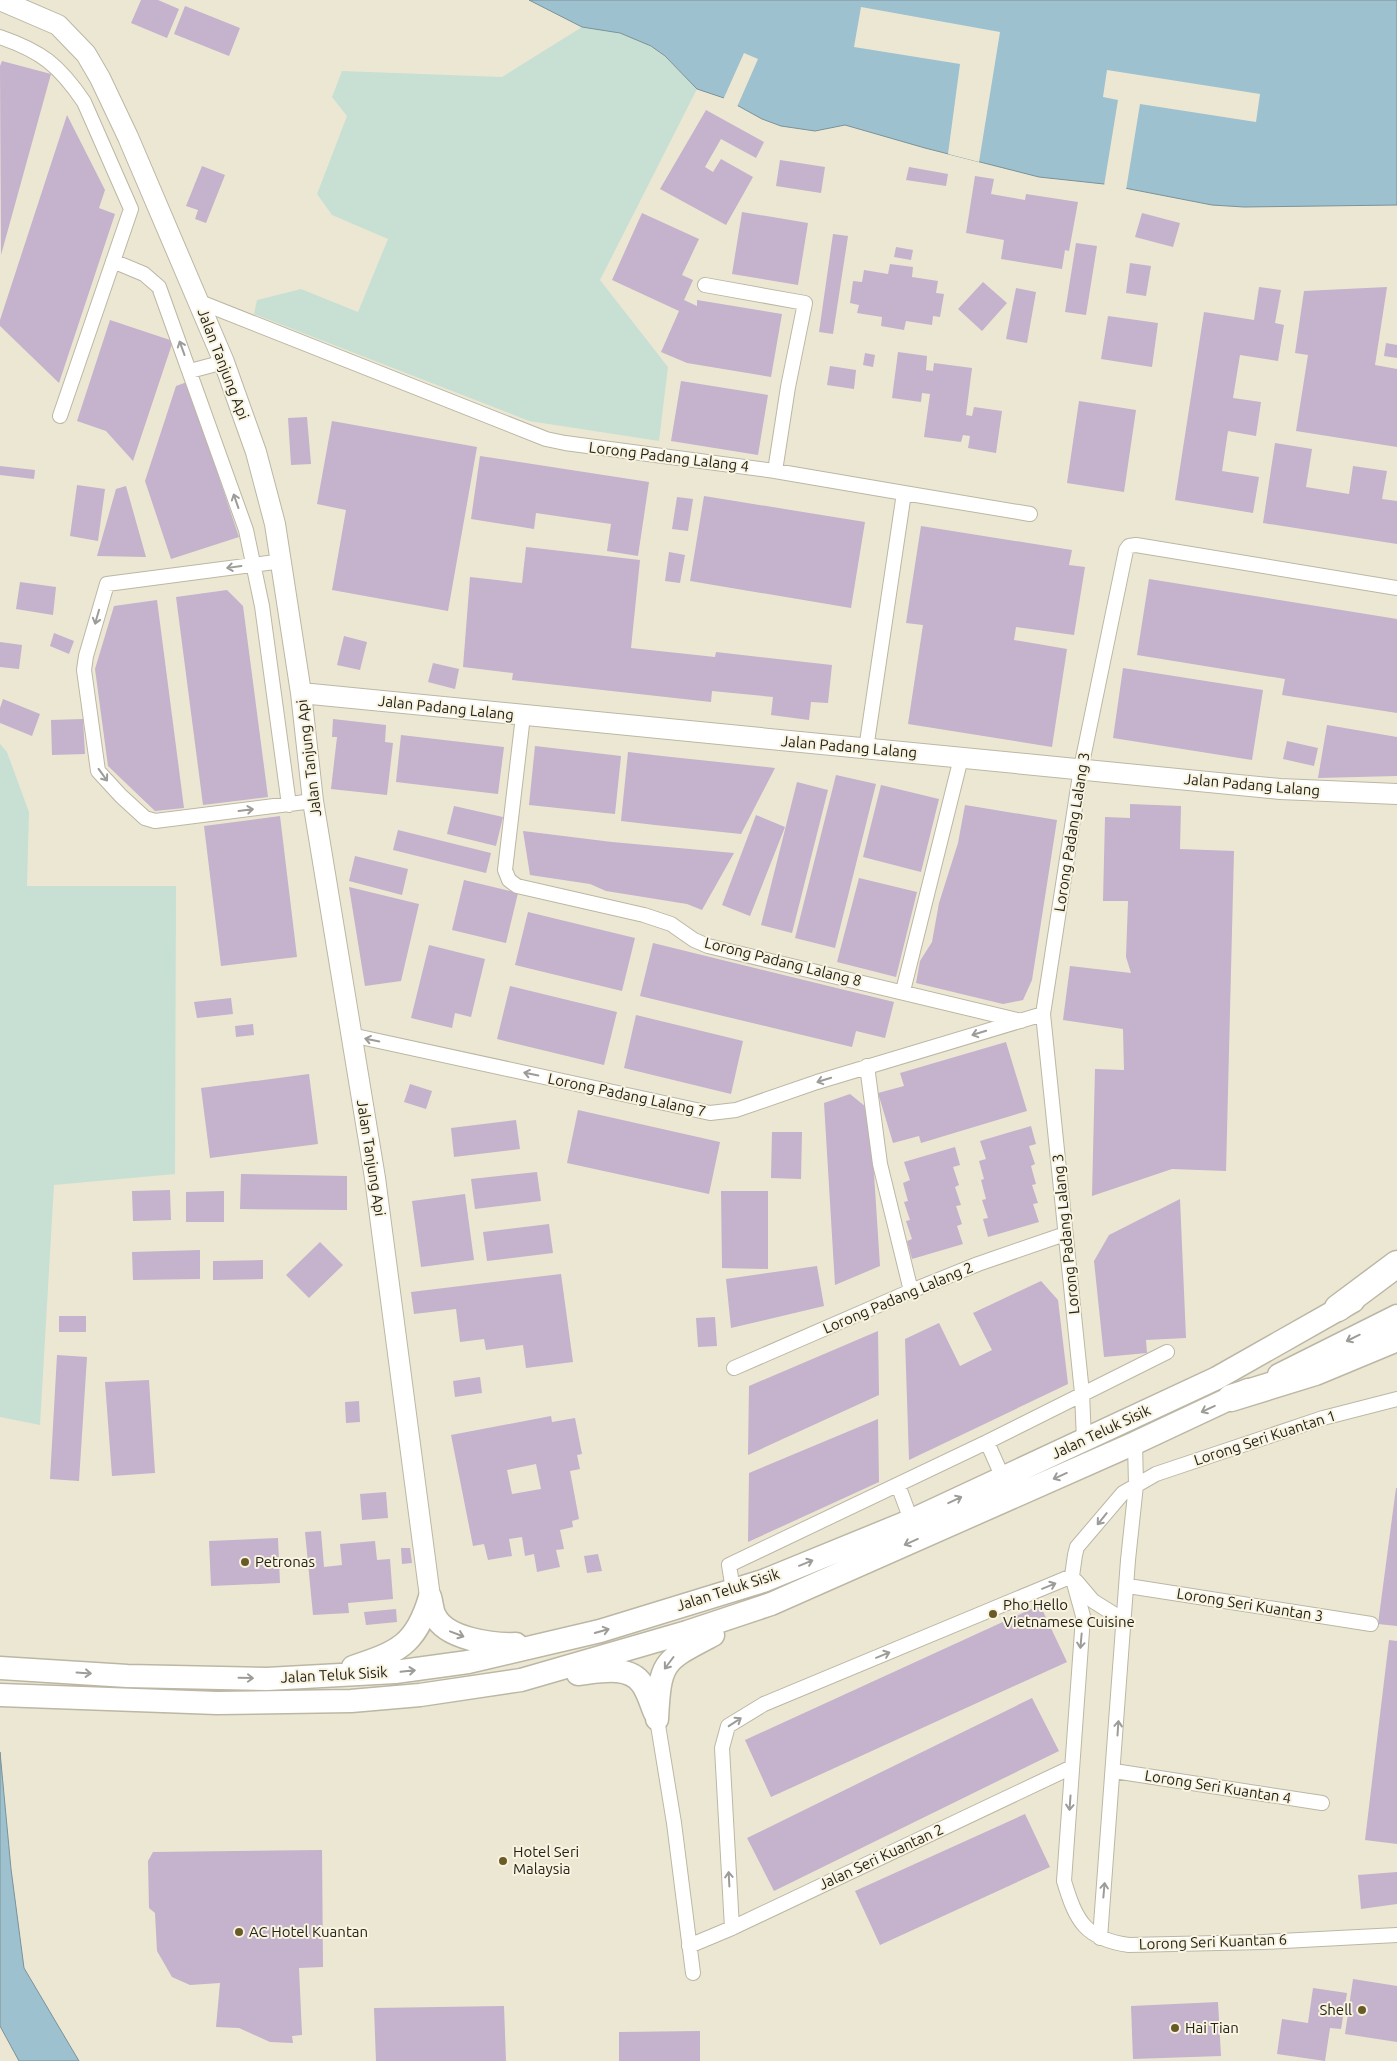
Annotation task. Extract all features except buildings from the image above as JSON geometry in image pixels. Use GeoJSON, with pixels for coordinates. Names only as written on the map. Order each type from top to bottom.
{"type":"FeatureCollection","features":[{"type":"Feature","properties":{"kind":"highway"},"geometry":{"type":"LineString","coordinates":[[1338,1308],[1397,1264]]}},
{"type":"Feature","properties":{"kind":"highway"},"geometry":{"type":"LineString","coordinates":[[1231,1398],[1315,1372],[1397,1338]]}},
{"type":"Feature","properties":{"kind":"main road","name":"Jalan Teluk Sisik"},"geometry":{"type":"LineString","coordinates":[[0,1668],[127,1676],[267,1678],[325,1676],[433,1668],[600,1631],[763,1581],[911,1520],[1217,1378],[1338,1308],[1397,1278]]}},
{"type":"Feature","properties":{"kind":"main road","name":"Jalan Teluk Sisik"},"geometry":{"type":"LineString","coordinates":[[0,1695],[217,1703],[351,1701],[420,1696],[521,1680],[687,1632],[771,1604],[1231,1398],[1397,1316]]}},
{"type":"Feature","properties":{"kind":"main road"},"geometry":{"type":"LineString","coordinates":[[430,1597],[435,1617],[449,1631],[471,1639],[498,1645],[564,1640]]}},
{"type":"Feature","properties":{"kind":"main road"},"geometry":{"type":"LineString","coordinates":[[325,1676],[397,1650],[410,1639],[423,1622],[430,1597]]}},
{"type":"Feature","properties":{"kind":"main road"},"geometry":{"type":"LineString","coordinates":[[657,1719],[660,1677],[668,1663],[677,1653],[771,1604]]}},
{"type":"Feature","properties":{"kind":"main road"},"geometry":{"type":"LineString","coordinates":[[521,1680],[614,1671],[632,1675],[642,1683],[657,1719]]}},
{"type":"Feature","properties":{"kind":"street"},"geometry":{"type":"LineString","coordinates":[[0,5],[1,0]]}},
{"type":"Feature","properties":{"kind":"street","name":"Jalan Tanjung Api"},"geometry":{"type":"LineString","coordinates":[[1,0],[58,25],[86,54],[100,78],[128,137],[200,302],[224,362],[268,490],[283,561],[313,801],[375,1178],[430,1597]]}},
{"type":"Feature","properties":{"kind":"street"},"geometry":{"type":"LineString","coordinates":[[0,37],[27,46],[62,73],[84,102],[132,209],[60,416]]}},
{"type":"Feature","properties":{"kind":"street"},"geometry":{"type":"LineString","coordinates":[[113,261],[144,274],[159,287],[246,530],[262,606],[289,805]]}},
{"type":"Feature","properties":{"kind":"street"},"geometry":{"type":"LineString","coordinates":[[705,285],[805,303],[788,387],[775,471]]}},
{"type":"Feature","properties":{"kind":"street","name":"Lorong Padang Lalang 4"},"geometry":{"type":"LineString","coordinates":[[200,302],[546,439],[775,471],[1030,514]]}},
{"type":"Feature","properties":{"kind":"street"},"geometry":{"type":"LineString","coordinates":[[190,371],[224,362]]}},
{"type":"Feature","properties":{"kind":"street"},"geometry":{"type":"LineString","coordinates":[[866,749],[904,493]]}},
{"type":"Feature","properties":{"kind":"street","name":"Lorong Padang Lalang 3"},"geometry":{"type":"LineString","coordinates":[[1084,1440],[1082,1393],[1043,1014],[1081,768],[1126,550],[1129,546],[1146,546],[1397,588]]}},
{"type":"Feature","properties":{"kind":"street"},"geometry":{"type":"LineString","coordinates":[[283,561],[108,584],[86,656],[84,670],[98,771],[145,818],[171,819],[313,801]]}},
{"type":"Feature","properties":{"kind":"street","name":"Jalan Padang Lalang"},"geometry":{"type":"LineString","coordinates":[[301,693],[1280,789],[1397,794]]}},
{"type":"Feature","properties":{"kind":"street","name":"Lorong Padang Lalang 8"},"geometry":{"type":"LineString","coordinates":[[523,716],[506,870],[509,880],[517,886],[644,914],[671,924],[694,940],[708,946],[903,991],[1021,1021]]}},
{"type":"Feature","properties":{"kind":"street"},"geometry":{"type":"LineString","coordinates":[[903,991],[961,758]]}},
{"type":"Feature","properties":{"kind":"street","name":"Lorong Padang Lalang 7"},"geometry":{"type":"LineString","coordinates":[[351,1035],[710,1113],[736,1110],[867,1066],[1043,1014]]}},
{"type":"Feature","properties":{"kind":"street"},"geometry":{"type":"LineString","coordinates":[[867,1066],[880,1164],[911,1291]]}},
{"type":"Feature","properties":{"kind":"street","name":"Lorong Padang Lalang 2"},"geometry":{"type":"LineString","coordinates":[[734,1368],[911,1291],[978,1264],[1066,1234]]}},
{"type":"Feature","properties":{"kind":"street"},"geometry":{"type":"LineString","coordinates":[[733,1590],[729,1565],[987,1442],[1167,1352]]}},
{"type":"Feature","properties":{"kind":"street","name":"Lorong Seri Kuantan 1"},"geometry":{"type":"LineString","coordinates":[[1072,1576],[1078,1547],[1123,1493],[1156,1474],[1323,1418],[1397,1399]]}},
{"type":"Feature","properties":{"kind":"street"},"geometry":{"type":"LineString","coordinates":[[987,1442],[1003,1478]]}},
{"type":"Feature","properties":{"kind":"street"},"geometry":{"type":"LineString","coordinates":[[1100,1938],[1126,1621],[1128,1560],[1136,1485],[1135,1442]]}},
{"type":"Feature","properties":{"kind":"street"},"geometry":{"type":"LineString","coordinates":[[898,1485],[911,1520]]}},
{"type":"Feature","properties":{"kind":"street"},"geometry":{"type":"LineString","coordinates":[[1072,1576],[1093,1601],[1126,1621]]}},
{"type":"Feature","properties":{"kind":"street"},"geometry":{"type":"LineString","coordinates":[[1072,1576],[1082,1616],[1072,1767]]}},
{"type":"Feature","properties":{"kind":"street"},"geometry":{"type":"LineString","coordinates":[[732,1928],[722,1748],[728,1726],[764,1704],[1072,1576]]}},
{"type":"Feature","properties":{"kind":"street","name":"Lorong Seri Kuantan 3"},"geometry":{"type":"LineString","coordinates":[[1128,1586],[1371,1624]]}},
{"type":"Feature","properties":{"kind":"street"},"geometry":{"type":"LineString","coordinates":[[657,1719],[674,1823],[693,1973]]}},
{"type":"Feature","properties":{"kind":"street","name":"Lorong Seri Kuantan 6"},"geometry":{"type":"LineString","coordinates":[[1072,1767],[1064,1881],[1073,1911],[1081,1924],[1100,1938],[1129,1945],[1263,1942],[1397,1935]]}},
{"type":"Feature","properties":{"kind":"street","name":"Jalan Seri Kuantan 2"},"geometry":{"type":"LineString","coordinates":[[690,1946],[732,1928],[1072,1767]]}},
{"type":"Feature","properties":{"kind":"street","name":"Lorong Seri Kuantan 4"},"geometry":{"type":"LineString","coordinates":[[1114,1771],[1322,1803]]}},
{"type":"Feature","properties":{"kind":"green space"},"geometry":{"type":"Polygon","coordinates":[[[582,27],[605,30],[627,36],[647,45],[666,58],[697,89],[600,280],[668,367],[659,441],[529,421],[254,314],[257,300],[301,289],[358,312],[388,239],[332,215],[317,194],[347,116],[332,97],[342,71],[502,77],[582,27]]]}},
{"type":"Feature","properties":{"kind":"green space"},"geometry":{"type":"Polygon","coordinates":[[[0,744],[7,752],[29,812],[27,886],[176,886],[175,1174],[54,1185],[40,1425],[0,1417],[0,744]]]}},
{"type":"Feature","properties":{"kind":"water"},"geometry":{"type":"Polygon","coordinates":[[[529,0],[1397,0],[1397,205],[1244,207],[1212,205],[1104,184],[1039,177],[925,148],[845,125],[815,131],[781,126],[762,119],[724,98],[697,89],[665,56],[651,46],[620,33],[582,27],[529,0]]]}},
{"type":"Feature","properties":{"kind":"water"},"geometry":{"type":"Polygon","coordinates":[[[0,1752],[11,1869],[24,1968],[79,2061],[19,2061],[0,2026],[0,1752]]]}},
{"type":"Feature","properties":{"kind":"pier"},"geometry":{"type":"Polygon","coordinates":[[[861,7],[1000,32],[979,162],[948,154],[960,64],[854,47],[861,7]]]}},
{"type":"Feature","properties":{"kind":"pier"},"geometry":{"type":"Polygon","coordinates":[[[744,53],[758,59],[737,107],[723,100],[744,53]]]}},
{"type":"Feature","properties":{"kind":"pier"},"geometry":{"type":"Polygon","coordinates":[[[1107,70],[1260,94],[1256,122],[1140,104],[1126,190],[1104,186],[1118,100],[1103,97],[1107,70]]]}},
{"type":"Feature","properties":{"kind":"place","name":"Petronas"},"geometry":{"type":"Point","coordinates":[245,1562]}},
{"type":"Feature","properties":{"kind":"place","name":"Pho Hello Vietnamese Cuisine"},"geometry":{"type":"Point","coordinates":[993,1614]}},
{"type":"Feature","properties":{"kind":"place","name":"Hotel Seri Malaysia"},"geometry":{"type":"Point","coordinates":[503,1861]}},
{"type":"Feature","properties":{"kind":"place","name":"AC Hotel Kuantan"},"geometry":{"type":"Point","coordinates":[239,1932]}},
{"type":"Feature","properties":{"kind":"place","name":"Shell"},"geometry":{"type":"Point","coordinates":[1362,2010]}},
{"type":"Feature","properties":{"kind":"place","name":"Hai Tian"},"geometry":{"type":"Point","coordinates":[1175,2028]}}]}
